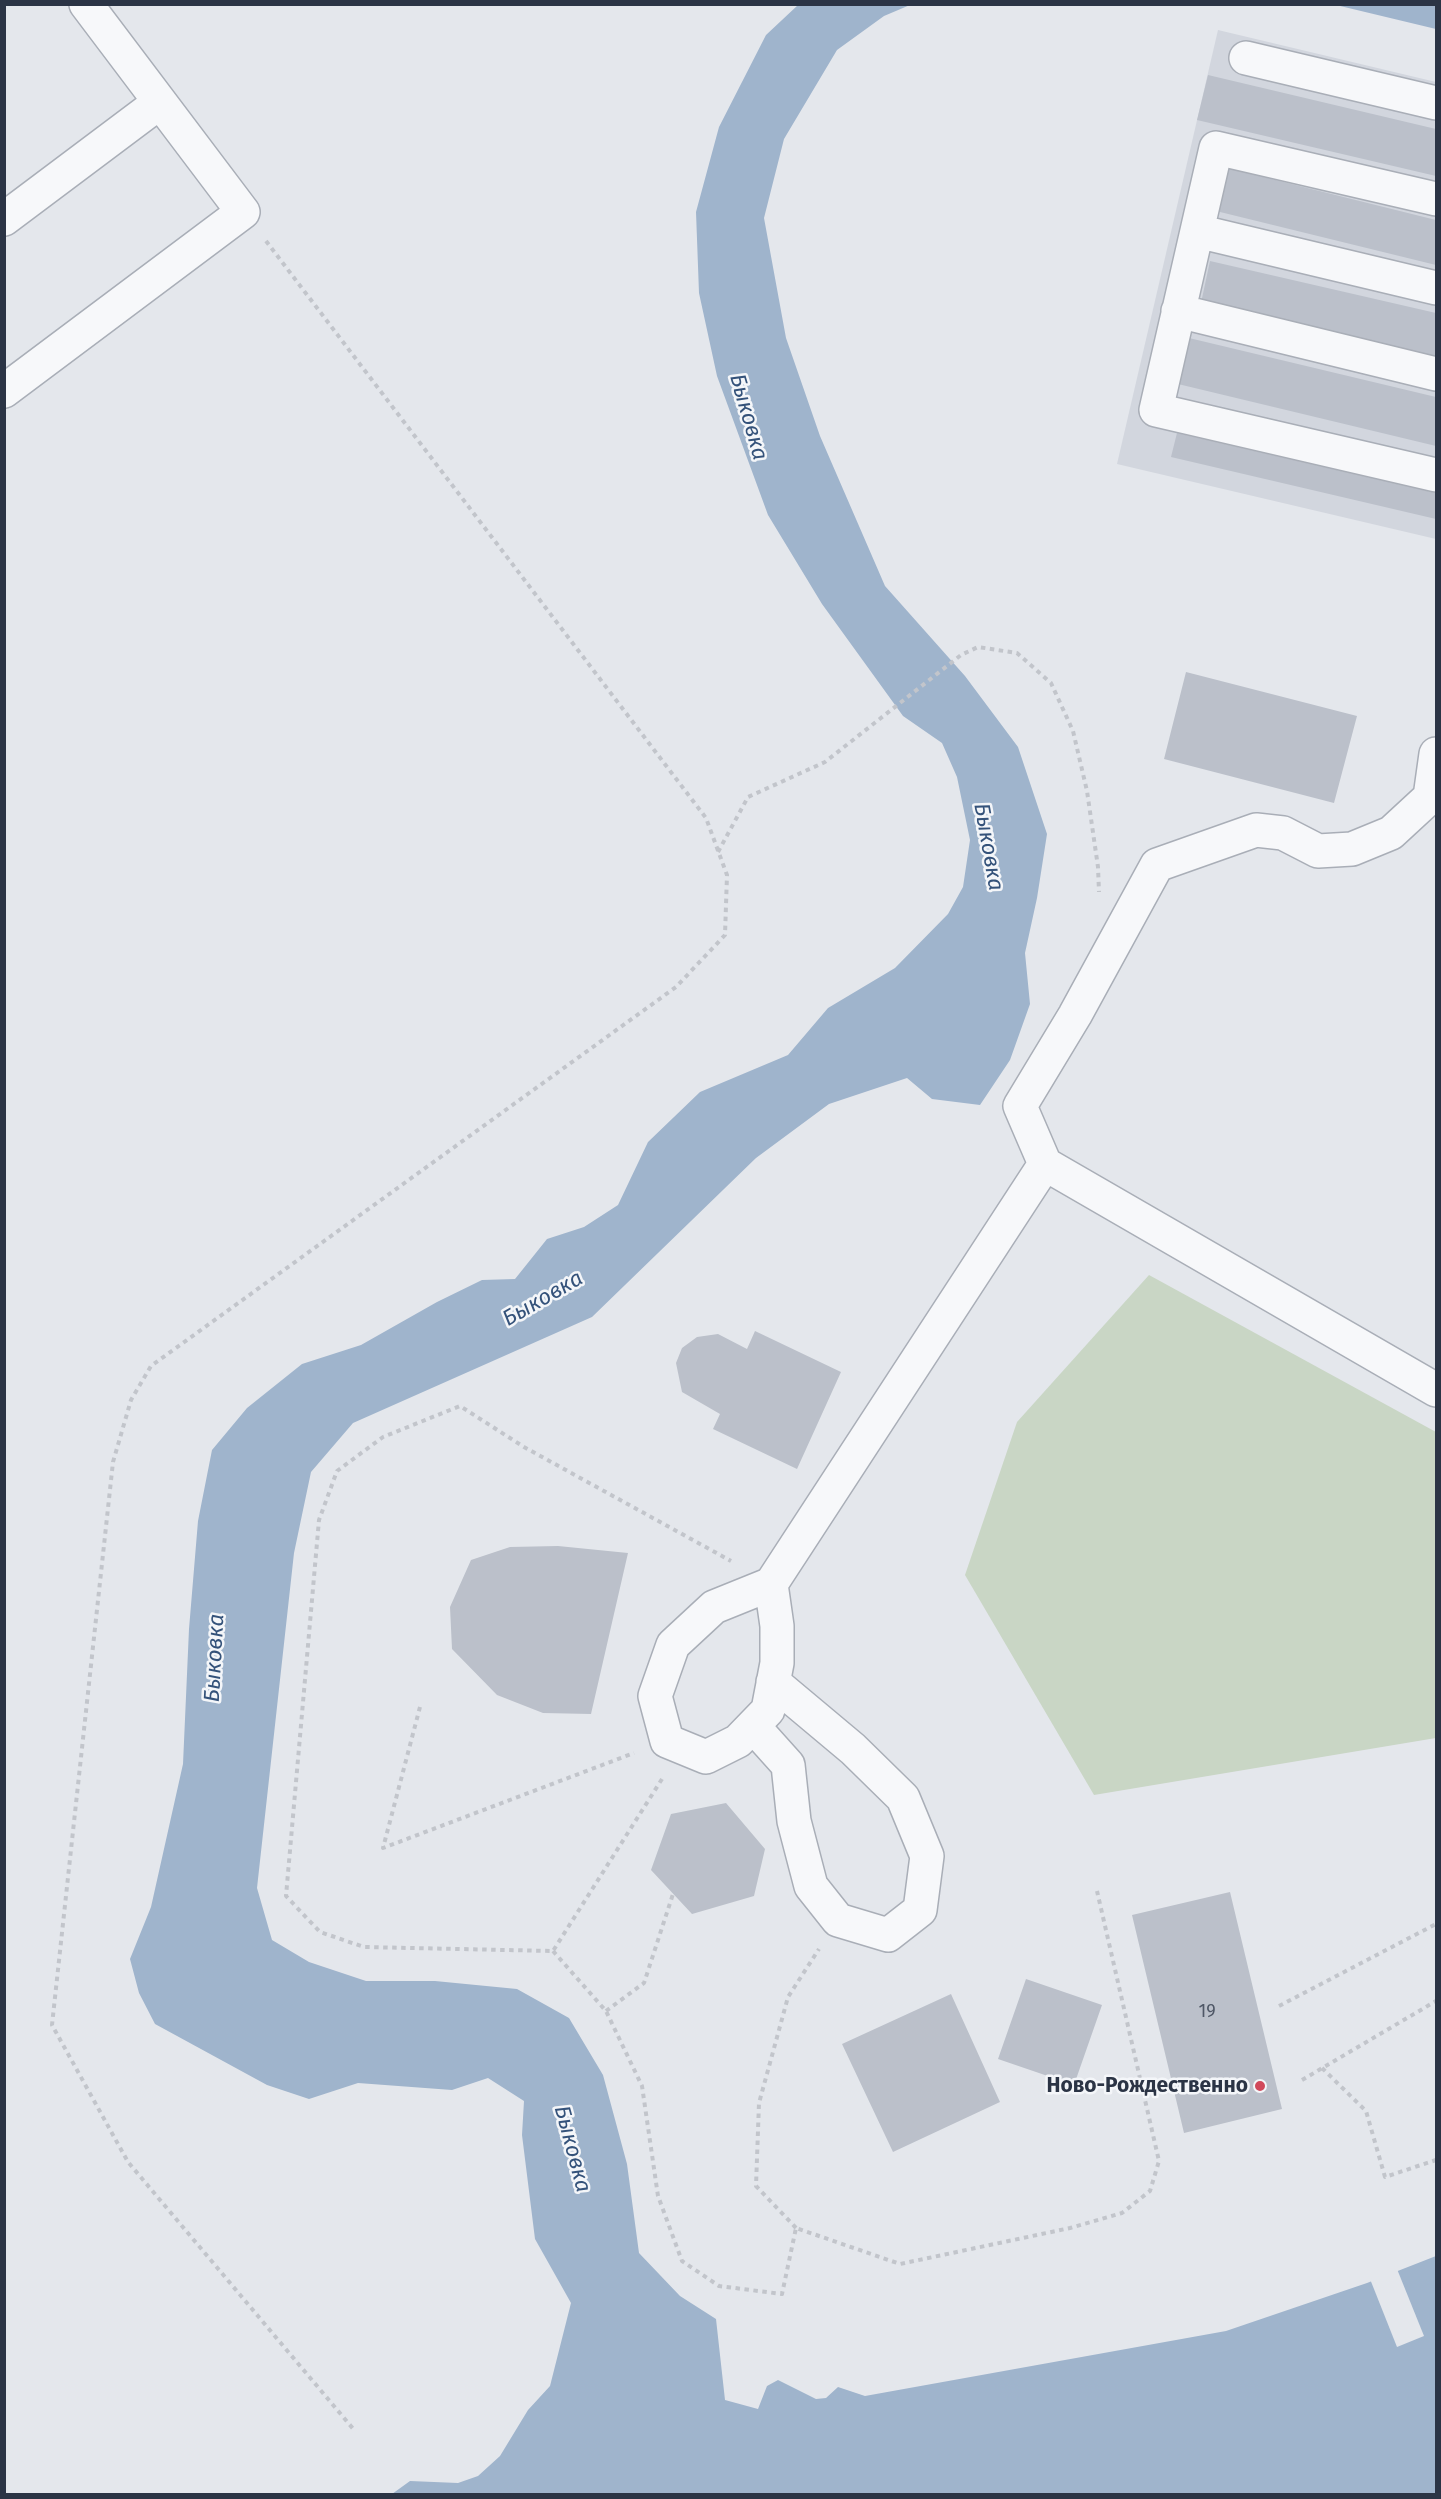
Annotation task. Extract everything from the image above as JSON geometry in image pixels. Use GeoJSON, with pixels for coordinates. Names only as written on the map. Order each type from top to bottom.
{"type":"FeatureCollection","features":[{"type":"Feature","properties":{"kind":"street"},"geometry":{"type":"LineString","coordinates":[[4,391],[243,212],[86,4]]}},
{"type":"Feature","properties":{"kind":"street"},"geometry":{"type":"LineString","coordinates":[[1246,58],[1437,103]]}},
{"type":"Feature","properties":{"kind":"street"},"geometry":{"type":"LineString","coordinates":[[4,219],[160,102]]}},
{"type":"Feature","properties":{"kind":"street"},"geometry":{"type":"LineString","coordinates":[[1437,199],[1216,148],[1156,410],[1437,475]]}},
{"type":"Feature","properties":{"kind":"street"},"geometry":{"type":"LineString","coordinates":[[1197,231],[1437,288]]}},
{"type":"Feature","properties":{"kind":"street"},"geometry":{"type":"LineString","coordinates":[[1178,311],[1437,374]]}},
{"type":"Feature","properties":{"kind":"street"},"geometry":{"type":"LineString","coordinates":[[1437,754],[1430,797],[1391,833],[1352,849],[1318,851],[1283,832],[1256,830],[1157,865],[1075,1016],[1020,1106],[1045,1164],[1437,1390]]}},
{"type":"Feature","properties":{"kind":"street"},"geometry":{"type":"LineString","coordinates":[[771,1584],[777,1626],[777,1663],[768,1710],[738,1741],[706,1756],[675,1744],[655,1696],[673,1644],[714,1607],[771,1584],[1045,1164]]}},
{"type":"Feature","properties":{"kind":"street"},"geometry":{"type":"LineString","coordinates":[[753,1726],[788,1765],[794,1821],[811,1886],[838,1920],[888,1935],[920,1910],[927,1856],[903,1798],[853,1749],[774,1682]]}},
{"type":"Feature","properties":{"kind":"path"},"geometry":{"type":"LineString","coordinates":[[243,212],[706,818],[727,875],[725,935],[676,987],[151,1366],[131,1400],[113,1462],[52,2025],[128,2162],[356,2431]]}},
{"type":"Feature","properties":{"kind":"path"},"geometry":{"type":"LineString","coordinates":[[718,852],[748,796],[825,762],[962,655],[978,647],[1017,653],[1051,683],[1073,731],[1080,761],[1098,867],[1099,900]]}},
{"type":"Feature","properties":{"kind":"path"},"geometry":{"type":"LineString","coordinates":[[771,1584],[524,1447],[460,1406],[383,1437],[336,1471],[319,1520],[286,1896],[320,1932],[364,1947],[553,1951],[606,2011],[642,2086],[658,2196],[682,2261],[719,2286],[782,2294],[796,2228]]}},
{"type":"Feature","properties":{"kind":"path"},"geometry":{"type":"LineString","coordinates":[[420,1707],[383,1848],[675,1744]]}},
{"type":"Feature","properties":{"kind":"path"},"geometry":{"type":"LineString","coordinates":[[553,1951],[675,1744]]}},
{"type":"Feature","properties":{"kind":"path"},"geometry":{"type":"LineString","coordinates":[[838,1920],[788,1997],[759,2103],[756,2186],[796,2228],[900,2264],[1070,2228],[1122,2213],[1150,2191],[1159,2161],[1096,1891]]}},
{"type":"Feature","properties":{"kind":"path"},"geometry":{"type":"LineString","coordinates":[[606,2011],[644,1983],[673,1894]]}},
{"type":"Feature","properties":{"kind":"path"},"geometry":{"type":"LineString","coordinates":[[1279,2006],[1437,1924]]}},
{"type":"Feature","properties":{"kind":"path"},"geometry":{"type":"LineString","coordinates":[[1302,2080],[1437,2001]]}},
{"type":"Feature","properties":{"kind":"path"},"geometry":{"type":"LineString","coordinates":[[1322,2068],[1366,2111],[1385,2177],[1437,2160]]}},
{"type":"Feature","properties":{"kind":"shaded area"},"geometry":{"type":"Polygon","coordinates":[[[1218,30],[1436,82],[1436,539],[1117,464],[1218,30]]]}},
{"type":"Feature","properties":{"kind":"green space"},"geometry":{"type":"Polygon","coordinates":[[[1149,1275],[1436,1432],[1436,1738],[1094,1795],[965,1575],[1017,1422],[1149,1275]]]}},
{"type":"Feature","properties":{"kind":"water","name":"Быковка"},"geometry":{"type":"Polygon","coordinates":[[[798,5],[910,5],[884,16],[837,50],[784,139],[764,218],[786,338],[820,436],[885,586],[965,676],[1018,747],[1047,834],[1037,898],[1025,953],[1030,1004],[1010,1060],[980,1105],[932,1099],[907,1078],[829,1104],[756,1158],[592,1317],[353,1423],[311,1472],[294,1553],[257,1888],[272,1940],[309,1962],[366,1981],[435,1981],[517,1989],[569,2018],[603,2075],[627,2164],[639,2253],[680,2296],[716,2319],[725,2400],[758,2409],[767,2386],[778,2380],[816,2399],[826,2398],[838,2387],[865,2396],[1226,2331],[1367,2283],[1436,2256],[1436,2494],[392,2494],[410,2481],[458,2483],[478,2476],[500,2456],[528,2410],[550,2386],[571,2303],[535,2239],[522,2135],[524,2101],[488,2078],[452,2090],[358,2083],[309,2099],[267,2085],[155,2024],[139,1993],[130,1959],[151,1907],[183,1764],[189,1629],[198,1521],[212,1450],[247,1408],[302,1364],[361,1345],[437,1302],[482,1280],[515,1279],[547,1239],[584,1227],[618,1205],[648,1142],[700,1092],[788,1055],[828,1008],[895,968],[948,914],[963,887],[970,840],[957,777],[942,743],[903,716],[822,604],[768,515],[717,376],[699,293],[696,212],[719,127],[766,35],[798,5]]]}},
{"type":"Feature","properties":{"kind":"water"},"geometry":{"type":"Polygon","coordinates":[[[1336,5],[1436,5],[1436,29],[1336,5]]]}},
{"type":"Feature","properties":{"kind":"pier"},"geometry":{"type":"Polygon","coordinates":[[[1397,2269],[1424,2336],[1397,2347],[1370,2279],[1397,2269]]]}},
{"type":"Feature","properties":{"kind":"building"},"geometry":{"type":"Polygon","coordinates":[[[1208,75],[1436,129],[1436,176],[1197,120],[1208,75]]]}},
{"type":"Feature","properties":{"kind":"building"},"geometry":{"type":"Polygon","coordinates":[[[1227,168],[1436,220],[1436,265],[1216,211],[1227,168]]]}},
{"type":"Feature","properties":{"kind":"building"},"geometry":{"type":"Polygon","coordinates":[[[1210,261],[1436,313],[1436,357],[1201,303],[1210,261]]]}},
{"type":"Feature","properties":{"kind":"building"},"geometry":{"type":"Polygon","coordinates":[[[1189,338],[1436,397],[1436,446],[1178,384],[1189,338]]]}},
{"type":"Feature","properties":{"kind":"building"},"geometry":{"type":"Polygon","coordinates":[[[1177,433],[1436,493],[1436,519],[1171,457],[1177,433]]]}},
{"type":"Feature","properties":{"kind":"building"},"geometry":{"type":"Polygon","coordinates":[[[1186,672],[1357,716],[1334,803],[1164,759],[1186,672]]]}},
{"type":"Feature","properties":{"kind":"building"},"geometry":{"type":"Polygon","coordinates":[[[755,1331],[841,1372],[797,1469],[713,1429],[720,1414],[682,1392],[676,1363],[682,1348],[697,1337],[718,1334],[747,1349],[755,1331]]]}},
{"type":"Feature","properties":{"kind":"building"},"geometry":{"type":"Polygon","coordinates":[[[558,1546],[628,1553],[591,1714],[543,1713],[497,1695],[452,1649],[450,1607],[471,1560],[510,1547],[558,1546]]]}},
{"type":"Feature","properties":{"kind":"building"},"geometry":{"type":"Polygon","coordinates":[[[726,1803],[765,1849],[754,1896],[692,1914],[651,1870],[671,1814],[726,1803]]]}},
{"type":"Feature","properties":{"kind":"building"},"geometry":{"type":"Polygon","coordinates":[[[1230,1892],[1282,2109],[1184,2133],[1132,1915],[1230,1892]]]}},
{"type":"Feature","properties":{"kind":"building"},"geometry":{"type":"Polygon","coordinates":[[[1026,1979],[1102,2005],[1074,2085],[998,2059],[1026,1979]]]}},
{"type":"Feature","properties":{"kind":"building"},"geometry":{"type":"Polygon","coordinates":[[[951,1994],[1000,2102],[893,2152],[842,2044],[951,1994]]]}},
{"type":"Feature","properties":{"kind":"place","name":"Ново-Рождественно"},"geometry":{"type":"Point","coordinates":[1260,2086]}}]}
